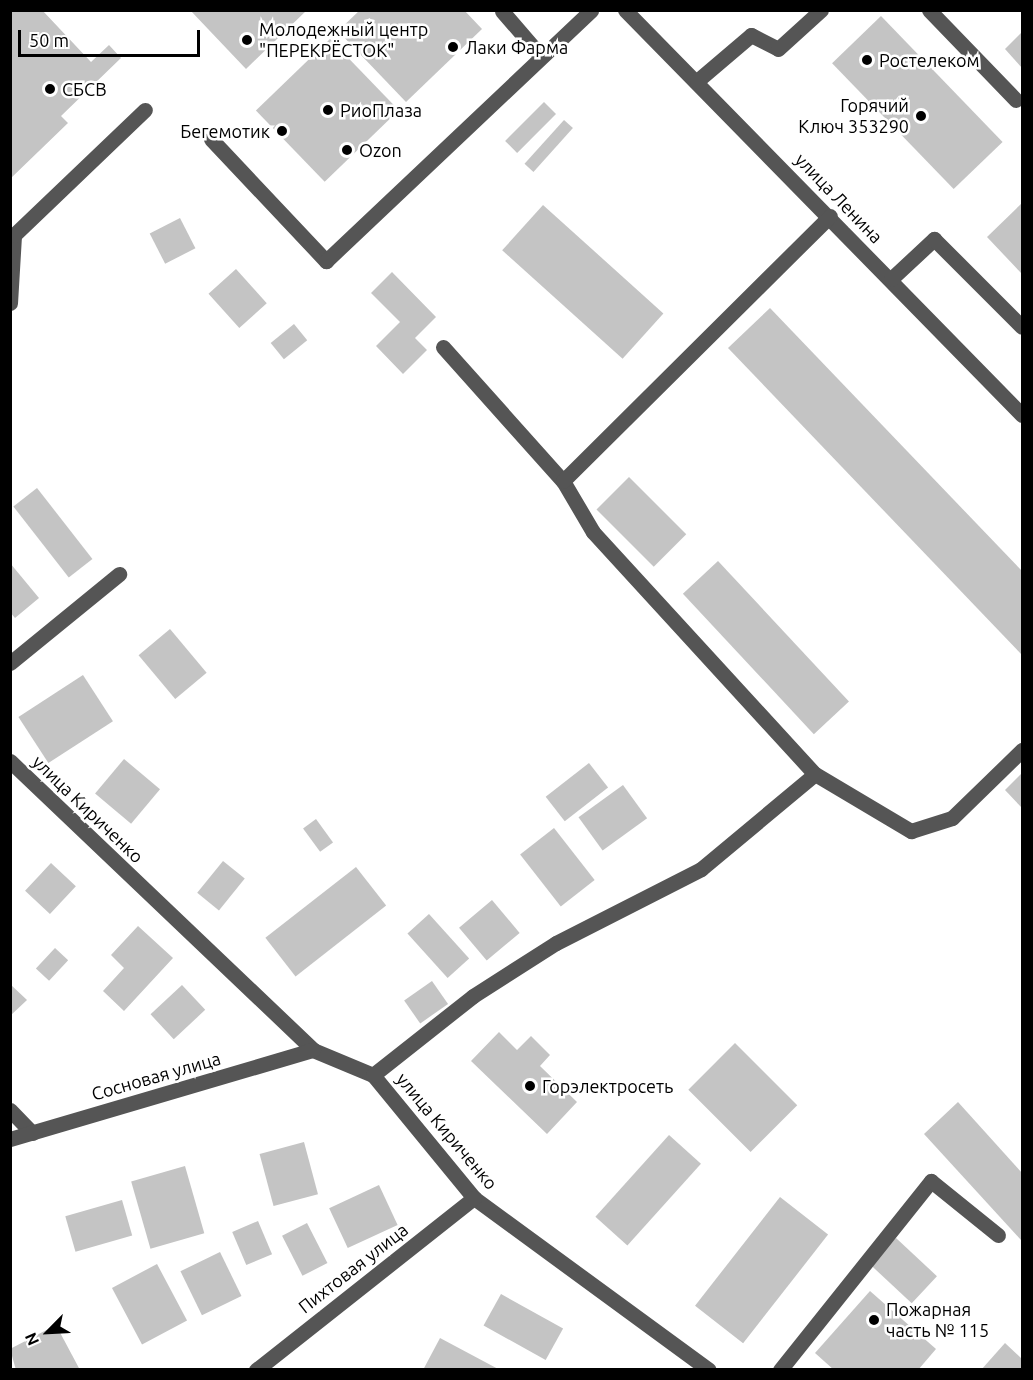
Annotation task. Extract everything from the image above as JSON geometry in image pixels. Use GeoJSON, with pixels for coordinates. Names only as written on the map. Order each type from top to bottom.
{"type":"FeatureCollection","features":[{"type":"Feature","properties":{"kind":"street"},"geometry":{"type":"LineString","coordinates":[[212,138],[326,261],[540,55],[591,10]]}},
{"type":"Feature","properties":{"kind":"street","name":"улица Ленина"},"geometry":{"type":"LineString","coordinates":[[625,10],[830,216],[1023,415]]}},
{"type":"Feature","properties":{"kind":"street"},"geometry":{"type":"LineString","coordinates":[[697,81],[751,35],[778,49],[821,10]]}},
{"type":"Feature","properties":{"kind":"street"},"geometry":{"type":"LineString","coordinates":[[929,10],[1016,100]]}},
{"type":"Feature","properties":{"kind":"street"},"geometry":{"type":"LineString","coordinates":[[502,11],[540,55]]}},
{"type":"Feature","properties":{"kind":"street"},"geometry":{"type":"LineString","coordinates":[[10,303],[14,235],[145,110]]}},
{"type":"Feature","properties":{"kind":"street"},"geometry":{"type":"LineString","coordinates":[[563,481],[830,216]]}},
{"type":"Feature","properties":{"kind":"street"},"geometry":{"type":"LineString","coordinates":[[891,279],[934,239],[1023,327]]}},
{"type":"Feature","properties":{"kind":"street"},"geometry":{"type":"LineString","coordinates":[[443,346],[563,481],[593,532],[815,774],[911,831],[952,818],[1023,750]]}},
{"type":"Feature","properties":{"kind":"street"},"geometry":{"type":"LineString","coordinates":[[10,663],[119,574]]}},
{"type":"Feature","properties":{"kind":"street","name":"улица Кириченко"},"geometry":{"type":"LineString","coordinates":[[10,761],[313,1050],[373,1075],[474,1198],[710,1370]]}},
{"type":"Feature","properties":{"kind":"street"},"geometry":{"type":"LineString","coordinates":[[373,1075],[519,967],[701,868],[815,774]]}},
{"type":"Feature","properties":{"kind":"street","name":"Сосновая улица"},"geometry":{"type":"LineString","coordinates":[[10,1139],[313,1050]]}},
{"type":"Feature","properties":{"kind":"street"},"geometry":{"type":"LineString","coordinates":[[10,1110],[32,1133]]}},
{"type":"Feature","properties":{"kind":"street"},"geometry":{"type":"LineString","coordinates":[[780,1370],[931,1181],[998,1235]]}},
{"type":"Feature","properties":{"kind":"street","name":"Пихтовая улица"},"geometry":{"type":"LineString","coordinates":[[256,1370],[474,1198]]}},
{"type":"Feature","properties":{"kind":"building","name":"СБСВ"},"geometry":{"type":"Polygon","coordinates":[[[10,10],[42,10],[91,62],[109,45],[121,58],[61,116],[68,123],[10,179],[10,10]]]}},
{"type":"Feature","properties":{"kind":"building","name":"Молодежный центр \"ПЕРЕКРЁСТОК\""},"geometry":{"type":"Polygon","coordinates":[[[190,10],[307,10],[246,69],[190,10]]]}},
{"type":"Feature","properties":{"kind":"building"},"geometry":{"type":"Polygon","coordinates":[[[360,10],[464,10],[482,29],[406,102],[338,31],[360,10]]]}},
{"type":"Feature","properties":{"kind":"building"},"geometry":{"type":"Polygon","coordinates":[[[881,16],[1003,142],[954,189],[832,63],[881,16]]]}},
{"type":"Feature","properties":{"kind":"building"},"geometry":{"type":"Polygon","coordinates":[[[1022,32],[1022,68],[1005,49],[1022,32]]]}},
{"type":"Feature","properties":{"kind":"building","name":"РиоПлаза"},"geometry":{"type":"Polygon","coordinates":[[[330,39],[399,110],[325,182],[256,111],[330,39]]]}},
{"type":"Feature","properties":{"kind":"building"},"geometry":{"type":"Polygon","coordinates":[[[544,102],[556,114],[517,153],[505,141],[544,102]]]}},
{"type":"Feature","properties":{"kind":"building"},"geometry":{"type":"Polygon","coordinates":[[[564,120],[573,128],[533,172],[525,164],[564,120]]]}},
{"type":"Feature","properties":{"kind":"building"},"geometry":{"type":"Polygon","coordinates":[[[1022,203],[1022,274],[987,237],[1022,203]]]}},
{"type":"Feature","properties":{"kind":"building"},"geometry":{"type":"Polygon","coordinates":[[[543,205],[663,313],[623,359],[502,250],[543,205]]]}},
{"type":"Feature","properties":{"kind":"building"},"geometry":{"type":"Polygon","coordinates":[[[180,218],[195,248],[165,264],[150,233],[180,218]]]}},
{"type":"Feature","properties":{"kind":"building"},"geometry":{"type":"Polygon","coordinates":[[[236,269],[267,303],[239,328],[209,294],[236,269]]]}},
{"type":"Feature","properties":{"kind":"building"},"geometry":{"type":"Polygon","coordinates":[[[392,272],[436,317],[415,338],[427,350],[403,374],[376,346],[400,322],[371,293],[392,272]]]}},
{"type":"Feature","properties":{"kind":"building"},"geometry":{"type":"Polygon","coordinates":[[[770,308],[1022,571],[1022,655],[728,348],[770,308]]]}},
{"type":"Feature","properties":{"kind":"building"},"geometry":{"type":"Polygon","coordinates":[[[294,324],[307,340],[284,359],[271,343],[294,324]]]}},
{"type":"Feature","properties":{"kind":"building"},"geometry":{"type":"Polygon","coordinates":[[[629,477],[686,534],[654,567],[596,510],[629,477]]]}},
{"type":"Feature","properties":{"kind":"building"},"geometry":{"type":"Polygon","coordinates":[[[37,488],[92,559],[69,577],[13,506],[37,488]]]}},
{"type":"Feature","properties":{"kind":"building"},"geometry":{"type":"Polygon","coordinates":[[[718,561],[849,701],[814,734],[683,594],[718,561]]]}},
{"type":"Feature","properties":{"kind":"building"},"geometry":{"type":"Polygon","coordinates":[[[10,563],[39,598],[15,618],[10,612],[10,563]]]}},
{"type":"Feature","properties":{"kind":"building"},"geometry":{"type":"Polygon","coordinates":[[[170,629],[207,673],[175,699],[139,655],[170,629]]]}},
{"type":"Feature","properties":{"kind":"building"},"geometry":{"type":"Polygon","coordinates":[[[83,675],[113,721],[48,763],[18,717],[83,675]]]}},
{"type":"Feature","properties":{"kind":"building"},"geometry":{"type":"Polygon","coordinates":[[[124,759],[160,789],[131,824],[95,793],[124,759]]]}},
{"type":"Feature","properties":{"kind":"building"},"geometry":{"type":"Polygon","coordinates":[[[589,763],[608,787],[565,821],[546,797],[589,763]]]}},
{"type":"Feature","properties":{"kind":"building"},"geometry":{"type":"Polygon","coordinates":[[[1022,773],[1022,808],[1005,790],[1022,773]]]}},
{"type":"Feature","properties":{"kind":"building"},"geometry":{"type":"Polygon","coordinates":[[[623,785],[647,818],[603,850],[579,817],[623,785]]]}},
{"type":"Feature","properties":{"kind":"building"},"geometry":{"type":"Polygon","coordinates":[[[316,819],[333,842],[320,852],[303,828],[316,819]]]}},
{"type":"Feature","properties":{"kind":"building"},"geometry":{"type":"Polygon","coordinates":[[[554,828],[595,880],[561,906],[520,854],[554,828]]]}},
{"type":"Feature","properties":{"kind":"building"},"geometry":{"type":"Polygon","coordinates":[[[223,861],[245,879],[219,910],[197,893],[223,861]]]}},
{"type":"Feature","properties":{"kind":"building"},"geometry":{"type":"Polygon","coordinates":[[[51,863],[76,886],[50,914],[25,891],[51,863]]]}},
{"type":"Feature","properties":{"kind":"building"},"geometry":{"type":"Polygon","coordinates":[[[356,867],[386,906],[296,976],[265,938],[356,867]]]}},
{"type":"Feature","properties":{"kind":"building"},"geometry":{"type":"Polygon","coordinates":[[[492,900],[520,933],[487,961],[459,928],[492,900]]]}},
{"type":"Feature","properties":{"kind":"building"},"geometry":{"type":"Polygon","coordinates":[[[429,914],[469,959],[448,978],[407,933],[429,914]]]}},
{"type":"Feature","properties":{"kind":"building"},"geometry":{"type":"Polygon","coordinates":[[[138,926],[173,958],[124,1011],[103,991],[124,968],[111,955],[138,926]]]}},
{"type":"Feature","properties":{"kind":"building"},"geometry":{"type":"Polygon","coordinates":[[[55,948],[68,960],[49,981],[36,968],[55,948]]]}},
{"type":"Feature","properties":{"kind":"building"},"geometry":{"type":"Polygon","coordinates":[[[432,981],[448,1004],[420,1023],[404,1001],[432,981]]]}},
{"type":"Feature","properties":{"kind":"building"},"geometry":{"type":"Polygon","coordinates":[[[10,984],[27,1000],[10,1016],[10,984]]]}},
{"type":"Feature","properties":{"kind":"building"},"geometry":{"type":"Polygon","coordinates":[[[182,985],[205,1010],[174,1039],[151,1014],[182,985]]]}},
{"type":"Feature","properties":{"kind":"building","name":"Горэлектросеть"},"geometry":{"type":"Polygon","coordinates":[[[499,1032],[517,1050],[531,1036],[550,1055],[540,1066],[577,1102],[547,1134],[471,1061],[499,1032]]]}},
{"type":"Feature","properties":{"kind":"building"},"geometry":{"type":"Polygon","coordinates":[[[735,1043],[797,1105],[751,1152],[688,1090],[735,1043]]]}},
{"type":"Feature","properties":{"kind":"building"},"geometry":{"type":"Polygon","coordinates":[[[958,1102],[1022,1173],[1021,1240],[924,1134],[958,1102]]]}},
{"type":"Feature","properties":{"kind":"building","name":"Горэлектросеть"},"geometry":{"type":"Polygon","coordinates":[[[669,1135],[701,1164],[627,1246],[595,1217],[669,1135]]]}},
{"type":"Feature","properties":{"kind":"building"},"geometry":{"type":"Polygon","coordinates":[[[304,1142],[318,1194],[274,1206],[260,1154],[304,1142]]]}},
{"type":"Feature","properties":{"kind":"building"},"geometry":{"type":"Polygon","coordinates":[[[185,1166],[204,1233],[150,1249],[131,1181],[185,1166]]]}},
{"type":"Feature","properties":{"kind":"building"},"geometry":{"type":"Polygon","coordinates":[[[379,1185],[398,1225],[348,1248],[329,1208],[379,1185]]]}},
{"type":"Feature","properties":{"kind":"building"},"geometry":{"type":"Polygon","coordinates":[[[780,1197],[828,1235],[743,1343],[695,1306],[780,1197]]]}},
{"type":"Feature","properties":{"kind":"building"},"geometry":{"type":"Polygon","coordinates":[[[122,1200],[132,1236],[75,1252],[65,1216],[122,1200]]]}},
{"type":"Feature","properties":{"kind":"building"},"geometry":{"type":"Polygon","coordinates":[[[258,1221],[272,1254],[246,1265],[232,1232],[258,1221]]]}},
{"type":"Feature","properties":{"kind":"building"},"geometry":{"type":"Polygon","coordinates":[[[307,1223],[327,1263],[302,1276],[282,1236],[307,1223]]]}},
{"type":"Feature","properties":{"kind":"building"},"geometry":{"type":"Polygon","coordinates":[[[896,1238],[937,1276],[912,1303],[871,1265],[896,1238]]]}},
{"type":"Feature","properties":{"kind":"building"},"geometry":{"type":"Polygon","coordinates":[[[220,1252],[241,1296],[202,1315],[180,1271],[220,1252]]]}},
{"type":"Feature","properties":{"kind":"building"},"geometry":{"type":"Polygon","coordinates":[[[157,1264],[187,1321],[142,1344],[112,1288],[157,1264]]]}},
{"type":"Feature","properties":{"kind":"building","name":"Пожарная часть № 115"},"geometry":{"type":"Polygon","coordinates":[[[870,1291],[936,1349],[918,1370],[834,1370],[815,1353],[870,1291]]]}},
{"type":"Feature","properties":{"kind":"building"},"geometry":{"type":"Polygon","coordinates":[[[501,1294],[563,1328],[546,1360],[484,1325],[501,1294]]]}},
{"type":"Feature","properties":{"kind":"building"},"geometry":{"type":"Polygon","coordinates":[[[56,1325],[80,1370],[16,1370],[10,1349],[56,1325]]]}},
{"type":"Feature","properties":{"kind":"building"},"geometry":{"type":"Polygon","coordinates":[[[440,1338],[500,1370],[423,1370],[440,1338]]]}},
{"type":"Feature","properties":{"kind":"building"},"geometry":{"type":"Polygon","coordinates":[[[1005,1343],[1022,1359],[1022,1370],[981,1370],[1005,1343]]]}},
{"type":"Feature","properties":{"kind":"place","name":"Молодежный центр \"ПЕРЕКРЁСТОК\""},"geometry":{"type":"Point","coordinates":[247,40]}},
{"type":"Feature","properties":{"kind":"place","name":"Лаки Фарма"},"geometry":{"type":"Point","coordinates":[453,47]}},
{"type":"Feature","properties":{"kind":"place","name":"Ростелеком"},"geometry":{"type":"Point","coordinates":[867,60]}},
{"type":"Feature","properties":{"kind":"place","name":"СБСВ"},"geometry":{"type":"Point","coordinates":[50,89]}},
{"type":"Feature","properties":{"kind":"place","name":"РиоПлаза"},"geometry":{"type":"Point","coordinates":[328,110]}},
{"type":"Feature","properties":{"kind":"place","name":"Горячий Ключ 353290"},"geometry":{"type":"Point","coordinates":[921,116]}},
{"type":"Feature","properties":{"kind":"place","name":"Бегемотик"},"geometry":{"type":"Point","coordinates":[282,131]}},
{"type":"Feature","properties":{"kind":"place","name":"Ozon"},"geometry":{"type":"Point","coordinates":[347,150]}},
{"type":"Feature","properties":{"kind":"place","name":"Горэлектросеть"},"geometry":{"type":"Point","coordinates":[530,1086]}},
{"type":"Feature","properties":{"kind":"place","name":"Пожарная часть № 115"},"geometry":{"type":"Point","coordinates":[874,1320]}}]}
